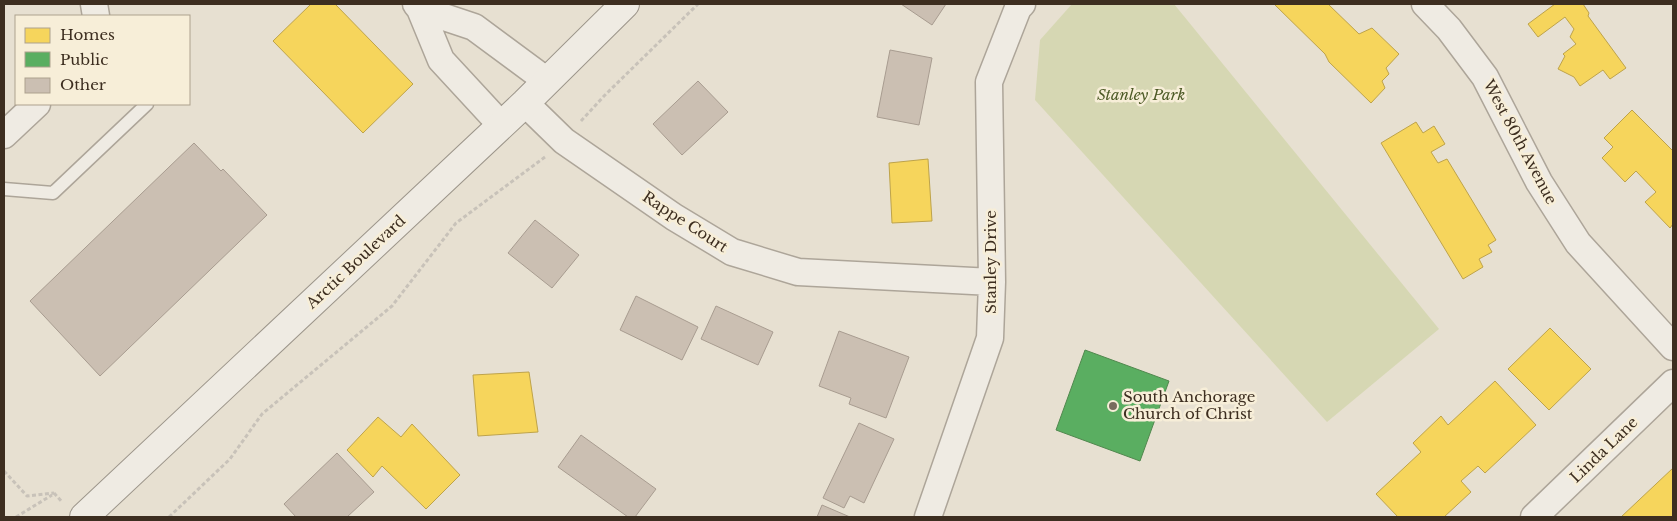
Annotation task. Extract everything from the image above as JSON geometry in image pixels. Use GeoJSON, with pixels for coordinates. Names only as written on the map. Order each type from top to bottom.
{"type":"FeatureCollection","features":[{"type":"Feature","properties":{"kind":"main road","name":"Arctic Boulevard"},"geometry":{"type":"LineString","coordinates":[[84,517],[525,103],[626,4]]}},
{"type":"Feature","properties":{"kind":"street","name":"Stanley Drive"},"geometry":{"type":"LineString","coordinates":[[928,517],[990,338],[992,282],[989,82],[1018,8],[1022,4]]}},
{"type":"Feature","properties":{"kind":"street","name":"West 80th Avenue"},"geometry":{"type":"LineString","coordinates":[[1425,4],[1449,29],[1485,77],[1539,182],[1578,243],[1673,347]]}},
{"type":"Feature","properties":{"kind":"street"},"geometry":{"type":"LineString","coordinates":[[418,6],[474,27],[547,81]]}},
{"type":"Feature","properties":{"kind":"street"},"geometry":{"type":"LineString","coordinates":[[418,6],[441,60],[501,125]]}},
{"type":"Feature","properties":{"kind":"street","name":"Rappe Court"},"geometry":{"type":"LineString","coordinates":[[525,103],[564,141],[674,217],[732,252],[798,272],[992,282]]}},
{"type":"Feature","properties":{"kind":"street"},"geometry":{"type":"LineString","coordinates":[[4,135],[36,105]]}},
{"type":"Feature","properties":{"kind":"street","name":"Linda Lane"},"geometry":{"type":"LineString","coordinates":[[1534,517],[1673,383]]}},
{"type":"Feature","properties":{"kind":"lane"},"geometry":{"type":"LineString","coordinates":[[4,189],[53,192],[146,105]]}},
{"type":"Feature","properties":{"kind":"path"},"geometry":{"type":"LineString","coordinates":[[169,517],[230,459],[262,414],[392,306],[456,223],[564,141],[604,96],[698,4]]}},
{"type":"Feature","properties":{"kind":"path"},"geometry":{"type":"LineString","coordinates":[[4,471],[28,496],[54,493],[16,517]]}},
{"type":"Feature","properties":{"kind":"green space","name":"Stanley Park"},"geometry":{"type":"Polygon","coordinates":[[[1072,4],[1174,4],[1439,329],[1327,422],[1035,100],[1040,40],[1072,4]]]}},
{"type":"Feature","properties":{"kind":"building: Homes"},"geometry":{"type":"Polygon","coordinates":[[[311,4],[335,4],[413,84],[363,133],[273,41],[311,4]]]}},
{"type":"Feature","properties":{"kind":"building: Homes"},"geometry":{"type":"Polygon","coordinates":[[[1274,4],[1328,4],[1359,34],[1372,28],[1399,54],[1386,68],[1389,74],[1382,81],[1385,88],[1371,103],[1274,4]]]}},
{"type":"Feature","properties":{"kind":"building: Homes"},"geometry":{"type":"Polygon","coordinates":[[[1555,4],[1583,4],[1589,13],[1588,16],[1626,68],[1610,79],[1603,70],[1580,86],[1574,77],[1558,69],[1565,56],[1563,54],[1576,44],[1570,37],[1574,29],[1565,17],[1538,37],[1528,24],[1555,4]]]}},
{"type":"Feature","properties":{"kind":"building: Homes"},"geometry":{"type":"Polygon","coordinates":[[[1632,110],[1673,151],[1673,224],[1670,228],[1645,202],[1656,192],[1636,171],[1625,182],[1602,158],[1613,147],[1604,138],[1632,110]]]}},
{"type":"Feature","properties":{"kind":"building: Homes"},"geometry":{"type":"Polygon","coordinates":[[[1416,122],[1423,133],[1434,126],[1445,144],[1431,152],[1438,163],[1447,159],[1496,240],[1488,245],[1492,252],[1479,259],[1483,267],[1463,279],[1381,143],[1416,122]]]}},
{"type":"Feature","properties":{"kind":"building: Homes"},"geometry":{"type":"Polygon","coordinates":[[[928,159],[932,221],[892,223],[889,163],[928,159]]]}},
{"type":"Feature","properties":{"kind":"building: Homes"},"geometry":{"type":"Polygon","coordinates":[[[1550,328],[1591,369],[1549,410],[1508,369],[1550,328]]]}},
{"type":"Feature","properties":{"kind":"building: Homes"},"geometry":{"type":"Polygon","coordinates":[[[529,372],[538,432],[478,436],[473,375],[529,372]]]}},
{"type":"Feature","properties":{"kind":"building: Homes"},"geometry":{"type":"Polygon","coordinates":[[[1495,381],[1536,425],[1485,473],[1478,466],[1461,481],[1471,492],[1444,517],[1398,517],[1376,494],[1421,452],[1413,443],[1441,416],[1448,425],[1495,381]]]}},
{"type":"Feature","properties":{"kind":"building: Homes"},"geometry":{"type":"Polygon","coordinates":[[[378,417],[401,437],[412,424],[460,475],[426,509],[382,466],[373,477],[347,450],[378,417]]]}},
{"type":"Feature","properties":{"kind":"building: Homes"},"geometry":{"type":"Polygon","coordinates":[[[1673,468],[1673,517],[1621,517],[1673,468]]]}},
{"type":"Feature","properties":{"kind":"building: Public","name":"South Anchorage Church of Christ"},"geometry":{"type":"Polygon","coordinates":[[[1085,350],[1169,381],[1140,461],[1056,430],[1085,350]]]}},
{"type":"Feature","properties":{"kind":"building: Other"},"geometry":{"type":"Polygon","coordinates":[[[901,4],[946,4],[932,25],[901,4]]]}},
{"type":"Feature","properties":{"kind":"building: Other"},"geometry":{"type":"Polygon","coordinates":[[[890,50],[932,58],[919,125],[877,117],[890,50]]]}},
{"type":"Feature","properties":{"kind":"building: Other"},"geometry":{"type":"Polygon","coordinates":[[[698,81],[728,112],[682,155],[653,124],[698,81]]]}},
{"type":"Feature","properties":{"kind":"building: Other"},"geometry":{"type":"Polygon","coordinates":[[[194,143],[221,171],[223,169],[267,215],[100,376],[30,301],[194,143]]]}},
{"type":"Feature","properties":{"kind":"building: Other"},"geometry":{"type":"Polygon","coordinates":[[[535,220],[579,255],[552,288],[508,253],[535,220]]]}},
{"type":"Feature","properties":{"kind":"building: Other"},"geometry":{"type":"Polygon","coordinates":[[[636,296],[698,327],[682,360],[620,330],[636,296]]]}},
{"type":"Feature","properties":{"kind":"building: Other"},"geometry":{"type":"Polygon","coordinates":[[[716,306],[773,332],[758,365],[701,339],[716,306]]]}},
{"type":"Feature","properties":{"kind":"building: Other"},"geometry":{"type":"Polygon","coordinates":[[[839,331],[909,357],[886,418],[849,404],[851,398],[819,386],[839,331]]]}},
{"type":"Feature","properties":{"kind":"building: Other"},"geometry":{"type":"Polygon","coordinates":[[[859,423],[894,439],[864,503],[850,496],[844,508],[823,498],[859,423]]]}},
{"type":"Feature","properties":{"kind":"building: Other"},"geometry":{"type":"Polygon","coordinates":[[[581,435],[656,489],[635,517],[628,517],[558,467],[581,435]]]}},
{"type":"Feature","properties":{"kind":"building: Other"},"geometry":{"type":"Polygon","coordinates":[[[337,453],[374,492],[347,517],[296,517],[284,504],[337,453]]]}},
{"type":"Feature","properties":{"kind":"building: Other"},"geometry":{"type":"Polygon","coordinates":[[[822,505],[850,517],[817,517],[822,505]]]}},
{"type":"Feature","properties":{"kind":"place","name":"South Anchorage Church of Christ"},"geometry":{"type":"Point","coordinates":[1113,406]}}]}
